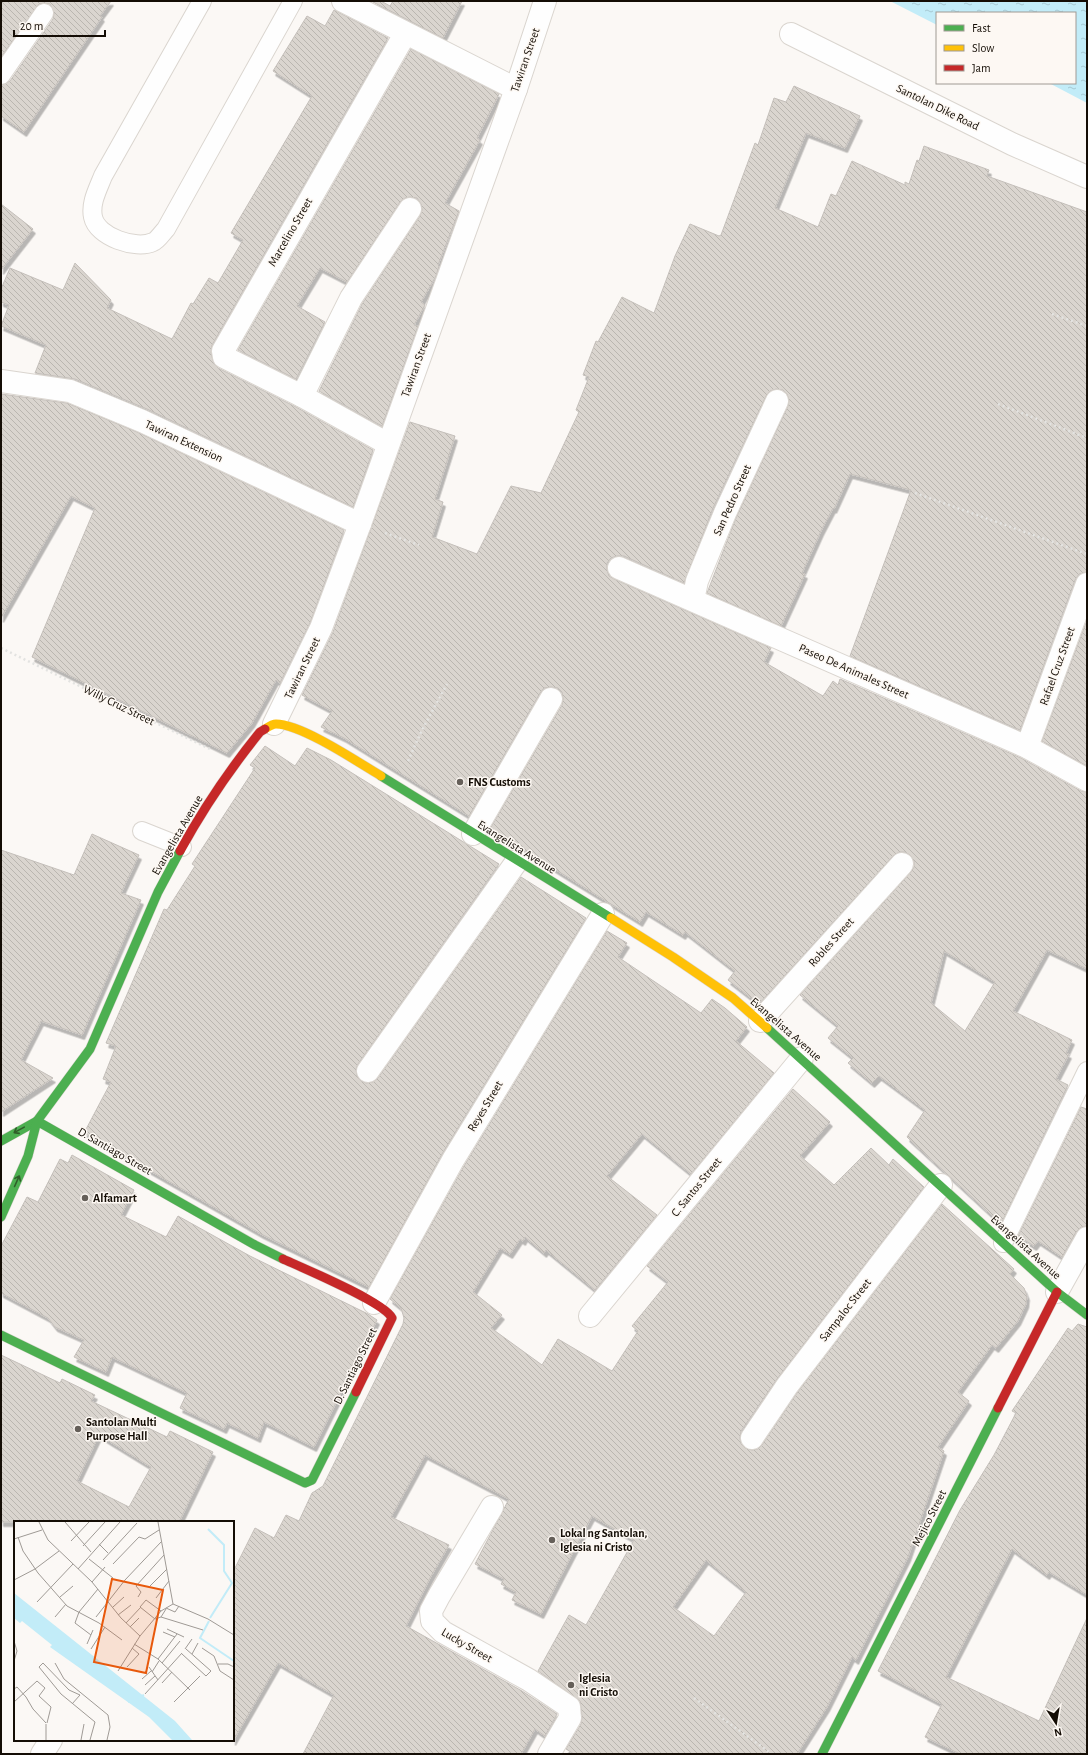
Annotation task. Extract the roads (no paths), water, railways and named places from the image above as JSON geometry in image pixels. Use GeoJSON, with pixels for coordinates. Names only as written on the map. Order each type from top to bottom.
{"type":"FeatureCollection","features":[{"type":"Feature","properties":{"kind":"street"},"geometry":{"type":"LineString","coordinates":[[343,1],[405,34],[516,89]]}},
{"type":"Feature","properties":{"kind":"street","name":"Tawiran Street"},"geometry":{"type":"LineString","coordinates":[[274,724],[321,628],[360,524],[516,89],[545,1]]}},
{"type":"Feature","properties":{"kind":"street","name":"Marcelino Street"},"geometry":{"type":"LineString","coordinates":[[388,444],[302,396],[224,357],[223,351],[405,34]]}},
{"type":"Feature","properties":{"kind":"street","name":"Santolan Dike Road"},"geometry":{"type":"LineString","coordinates":[[791,34],[1012,144],[1087,177]]}},
{"type":"Feature","properties":{"kind":"street"},"geometry":{"type":"LineString","coordinates":[[302,396],[351,298],[410,209]]}},
{"type":"Feature","properties":{"kind":"street","name":"Tawiran Extension"},"geometry":{"type":"LineString","coordinates":[[1,381],[70,391],[142,421],[360,524]]}},
{"type":"Feature","properties":{"kind":"street","name":"San Pedro Street"},"geometry":{"type":"LineString","coordinates":[[693,600],[697,581],[717,533],[777,401]]}},
{"type":"Feature","properties":{"kind":"street","name":"Paseo De Animales Street"},"geometry":{"type":"LineString","coordinates":[[619,568],[1027,747],[1087,780]]}},
{"type":"Feature","properties":{"kind":"street","name":"Rafael Cruz Street"},"geometry":{"type":"LineString","coordinates":[[1027,747],[1087,584]]}},
{"type":"Feature","properties":{"kind":"street"},"geometry":{"type":"LineString","coordinates":[[473,834],[551,698]]}},
{"type":"Feature","properties":{"kind":"street","name":"Evangelista Avenue"},"geometry":{"type":"LineString","coordinates":[[1,1217],[28,1156],[37,1120],[90,1049],[158,892],[182,847],[236,762],[260,732],[274,724],[290,726],[337,749],[673,957],[733,998],[802,1058],[1057,1292],[1087,1315]]}},
{"type":"Feature","properties":{"kind":"street"},"geometry":{"type":"LineString","coordinates":[[368,1071],[517,861]]}},
{"type":"Feature","properties":{"kind":"street","name":"Robles Street"},"geometry":{"type":"LineString","coordinates":[[760,1021],[902,864]]}},
{"type":"Feature","properties":{"kind":"street","name":"Reyes Street"},"geometry":{"type":"LineString","coordinates":[[374,1303],[453,1160],[602,914]]}},
{"type":"Feature","properties":{"kind":"street","name":"C. Santos Street"},"geometry":{"type":"LineString","coordinates":[[590,1316],[802,1058]]}},
{"type":"Feature","properties":{"kind":"street","name":"Evangelista Avenue"},"geometry":{"type":"LineString","coordinates":[[1,1141],[37,1120]]}},
{"type":"Feature","properties":{"kind":"street","name":"D. Santiago Street"},"geometry":{"type":"LineString","coordinates":[[1,1335],[305,1483],[312,1480],[392,1318],[390,1314],[374,1303],[255,1245],[37,1120]]}},
{"type":"Feature","properties":{"kind":"street","name":"Sampaloc Street"},"geometry":{"type":"LineString","coordinates":[[752,1438],[787,1386],[941,1185]]}},
{"type":"Feature","properties":{"kind":"street"},"geometry":{"type":"LineString","coordinates":[[1057,1292],[1087,1238]]}},
{"type":"Feature","properties":{"kind":"street","name":"Mejico Street"},"geometry":{"type":"LineString","coordinates":[[822,1754],[1057,1292]]}},
{"type":"Feature","properties":{"kind":"street","name":"Lucky Street"},"geometry":{"type":"LineString","coordinates":[[492,1507],[431,1611],[432,1621],[443,1632],[529,1680],[569,1707],[570,1718],[549,1754]]}},
{"type":"Feature","properties":{"kind":"street"},"geometry":{"type":"LineString","coordinates":[[42,1754],[50,1741]]}},
{"type":"Feature","properties":{"kind":"lane"},"geometry":{"type":"LineString","coordinates":[[202,1],[103,176],[93,200],[93,218],[102,230],[122,242],[138,246],[154,242],[166,230],[293,1]]}},
{"type":"Feature","properties":{"kind":"lane"},"geometry":{"type":"LineString","coordinates":[[1,75],[44,13]]}},
{"type":"Feature","properties":{"kind":"lane"},"geometry":{"type":"LineString","coordinates":[[142,831],[182,847]]}},
{"type":"Feature","properties":{"kind":"lane"},"geometry":{"type":"LineString","coordinates":[[1003,1243],[1087,1070]]}},
{"type":"Feature","properties":{"kind":"water"},"geometry":{"type":"Polygon","coordinates":[[[890,1],[1087,1],[1087,103],[1051,84],[1076,84],[1076,12],[936,12],[936,24],[890,1]]]}},
{"type":"Feature","properties":{"kind":"place","name":"FNS Customs"},"geometry":{"type":"Point","coordinates":[460,782]}},
{"type":"Feature","properties":{"kind":"place","name":"Alfamart"},"geometry":{"type":"Point","coordinates":[85,1198]}},
{"type":"Feature","properties":{"kind":"place","name":"Santolan Multi Purpose Hall"},"geometry":{"type":"Point","coordinates":[78,1429]}},
{"type":"Feature","properties":{"kind":"place","name":"Lokal ng Santolan, Iglesia ni Cristo"},"geometry":{"type":"Point","coordinates":[552,1540]}},
{"type":"Feature","properties":{"kind":"place","name":"Iglesia ni Cristo"},"geometry":{"type":"Point","coordinates":[571,1685]}}]}
